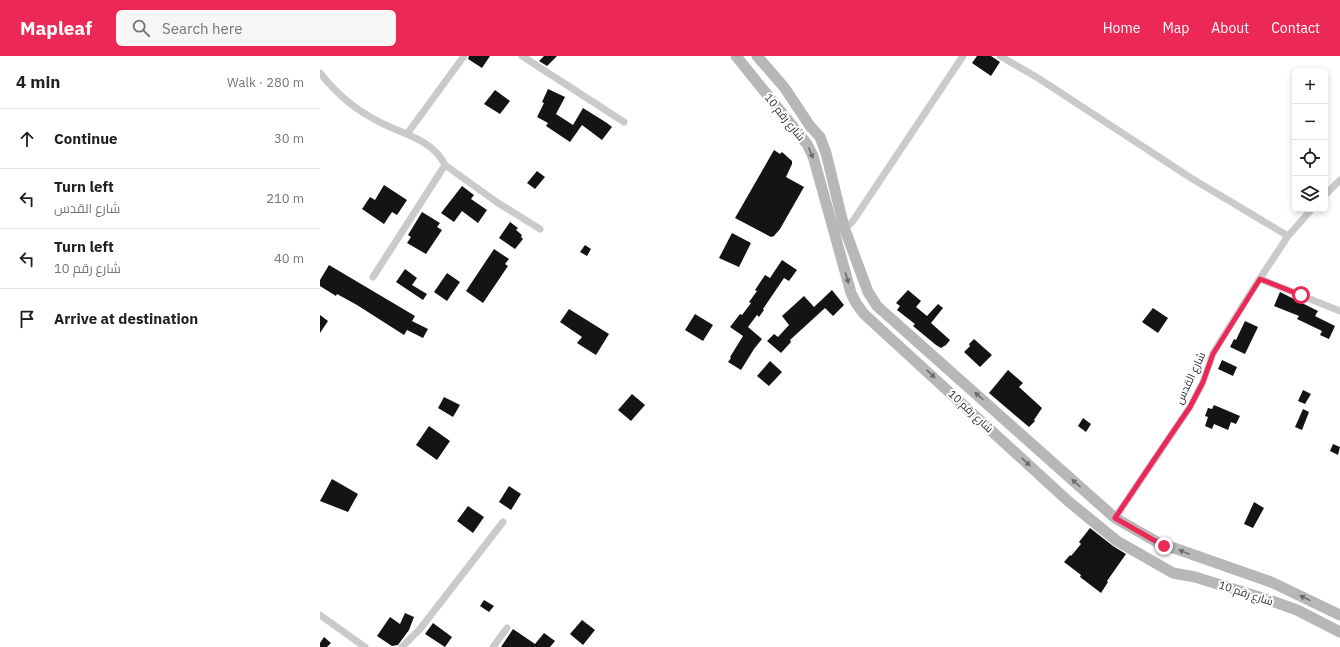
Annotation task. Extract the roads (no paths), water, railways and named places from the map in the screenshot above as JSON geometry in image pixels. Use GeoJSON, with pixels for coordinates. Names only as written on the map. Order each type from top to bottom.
{"type":"FeatureCollection","features":[{"type":"Feature","properties":{"kind":"main road","name":"شارع رقم 10"},"geometry":{"type":"LineString","coordinates":[[736,56],[807,144],[813,156],[851,293],[864,314],[1068,501],[1117,540],[1173,574],[1195,577],[1272,601],[1297,610],[1340,632]]}},
{"type":"Feature","properties":{"kind":"main road","name":"شارع رقم 10"},"geometry":{"type":"LineString","coordinates":[[757,56],[784,87],[810,126],[820,137],[826,153],[844,227],[868,292],[877,306],[1115,518],[1164,546],[1174,548],[1271,582],[1340,615]]}},
{"type":"Feature","properties":{"kind":"street"},"geometry":{"type":"LineString","coordinates":[[407,134],[464,56]]}},
{"type":"Feature","properties":{"kind":"street"},"geometry":{"type":"LineString","coordinates":[[522,56],[624,122]]}},
{"type":"Feature","properties":{"kind":"street"},"geometry":{"type":"LineString","coordinates":[[844,227],[853,221],[963,56]]}},
{"type":"Feature","properties":{"kind":"street"},"geometry":{"type":"LineString","coordinates":[[1000,56],[1038,78],[1191,178],[1288,236]]}},
{"type":"Feature","properties":{"kind":"street"},"geometry":{"type":"LineString","coordinates":[[320,73],[339,95],[365,114],[431,147],[440,156],[445,165],[498,203],[540,228]]}},
{"type":"Feature","properties":{"kind":"street"},"geometry":{"type":"LineString","coordinates":[[373,277],[445,165]]}},
{"type":"Feature","properties":{"kind":"street"},"geometry":{"type":"LineString","coordinates":[[1328,192],[1340,180]]}},
{"type":"Feature","properties":{"kind":"street","name":"شارع القدس"},"geometry":{"type":"LineString","coordinates":[[1115,518],[1190,407],[1203,382],[1213,354],[1260,279],[1288,236],[1309,212]]}},
{"type":"Feature","properties":{"kind":"street"},"geometry":{"type":"LineString","coordinates":[[1260,279],[1340,312]]}},
{"type":"Feature","properties":{"kind":"street"},"geometry":{"type":"LineString","coordinates":[[402,647],[420,629],[502,522]]}},
{"type":"Feature","properties":{"kind":"street"},"geometry":{"type":"LineString","coordinates":[[320,615],[365,647]]}},
{"type":"Feature","properties":{"kind":"street"},"geometry":{"type":"LineString","coordinates":[[493,647],[507,628]]}}]}
